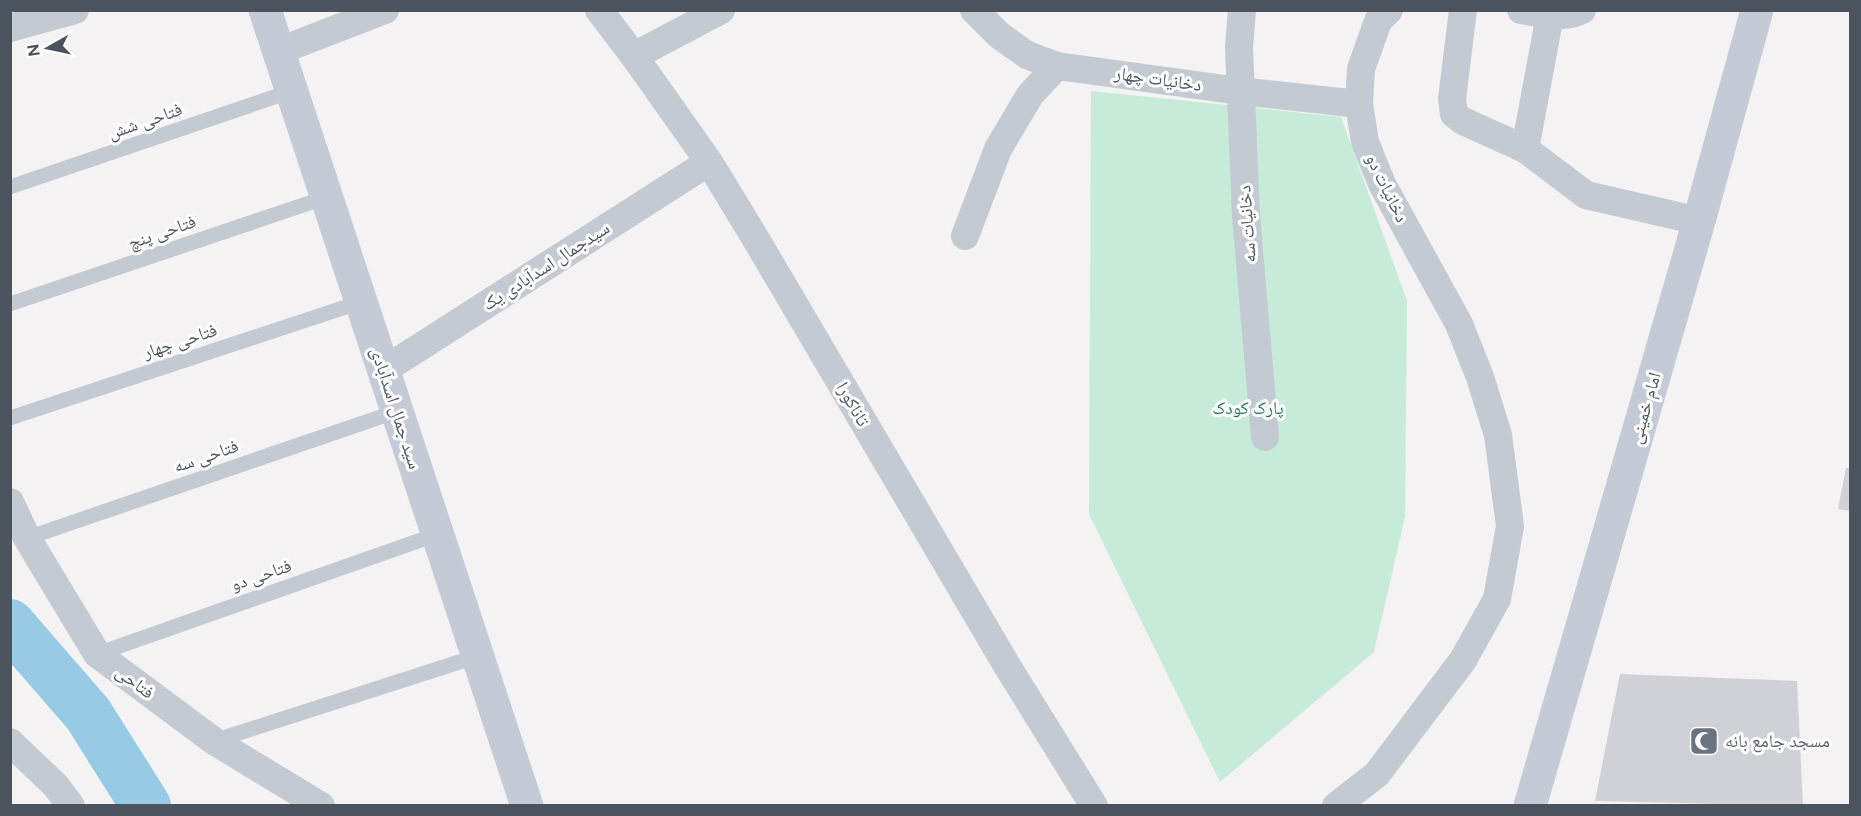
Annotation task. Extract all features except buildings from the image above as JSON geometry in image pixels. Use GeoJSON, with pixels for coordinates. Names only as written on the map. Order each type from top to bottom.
{"type":"FeatureCollection","features":[{"type":"Feature","properties":{"kind":"main road","name":"سید جمال اسدآبادی"},"geometry":{"type":"LineString","coordinates":[[264,10],[528,806]]}},
{"type":"Feature","properties":{"kind":"main road","name":"امام خمینی"},"geometry":{"type":"LineString","coordinates":[[1530,806],[1699,221],[1757,10]]}},
{"type":"Feature","properties":{"kind":"street"},"geometry":{"type":"LineString","coordinates":[[10,28],[75,10]]}},
{"type":"Feature","properties":{"kind":"street"},"geometry":{"type":"LineString","coordinates":[[279,51],[385,10]]}},
{"type":"Feature","properties":{"kind":"street","name":"تاناکورا"},"geometry":{"type":"LineString","coordinates":[[599,10],[708,162],[764,252],[1006,664],[1094,806]]}},
{"type":"Feature","properties":{"kind":"street"},"geometry":{"type":"LineString","coordinates":[[634,57],[721,10]]}},
{"type":"Feature","properties":{"kind":"street","name":"دخانیات چهار"},"geometry":{"type":"LineString","coordinates":[[974,10],[999,35],[1028,56],[1058,66],[1240,91],[1359,104]]}},
{"type":"Feature","properties":{"kind":"street","name":"دخانیات سه"},"geometry":{"type":"LineString","coordinates":[[1242,10],[1239,47],[1246,216],[1265,437]]}},
{"type":"Feature","properties":{"kind":"street","name":"دخانیات دو"},"geometry":{"type":"LineString","coordinates":[[1336,806],[1377,774],[1463,660],[1497,599],[1510,526],[1498,435],[1480,377],[1458,324],[1382,184],[1365,142],[1359,104],[1361,69],[1378,21],[1389,10]]}},
{"type":"Feature","properties":{"kind":"street"},"geometry":{"type":"LineString","coordinates":[[1463,10],[1452,99],[1454,114],[1463,121],[1525,149],[1586,195],[1699,221]]}},
{"type":"Feature","properties":{"kind":"street"},"geometry":{"type":"LineString","coordinates":[[1521,10],[1550,15],[1577,13],[1582,10]]}},
{"type":"Feature","properties":{"kind":"street"},"geometry":{"type":"LineString","coordinates":[[1525,149],[1550,15]]}},
{"type":"Feature","properties":{"kind":"street"},"geometry":{"type":"LineString","coordinates":[[965,236],[998,149],[1030,95],[1058,66]]}},
{"type":"Feature","properties":{"kind":"street","name":"سیدجمال اسدآبادی یک"},"geometry":{"type":"LineString","coordinates":[[384,369],[708,162]]}},
{"type":"Feature","properties":{"kind":"street","name":"فتاحی"},"geometry":{"type":"LineString","coordinates":[[10,502],[27,538],[97,654],[214,741],[321,806]]}},
{"type":"Feature","properties":{"kind":"street"},"geometry":{"type":"LineString","coordinates":[[10,742],[56,786],[71,806]]}},
{"type":"Feature","properties":{"kind":"lane","name":"فتاحی شش"},"geometry":{"type":"LineString","coordinates":[[10,188],[292,91]]}},
{"type":"Feature","properties":{"kind":"lane","name":"فتاحی پنچ"},"geometry":{"type":"LineString","coordinates":[[10,304],[327,197]]}},
{"type":"Feature","properties":{"kind":"lane","name":"فتاحی چهار"},"geometry":{"type":"LineString","coordinates":[[10,418],[361,302]]}},
{"type":"Feature","properties":{"kind":"lane","name":"فتاحی سه"},"geometry":{"type":"LineString","coordinates":[[27,538],[398,411]]}},
{"type":"Feature","properties":{"kind":"lane","name":"فتاحی دو"},"geometry":{"type":"LineString","coordinates":[[97,654],[438,534]]}},
{"type":"Feature","properties":{"kind":"lane"},"geometry":{"type":"LineString","coordinates":[[214,741],[478,656]]}},
{"type":"Feature","properties":{"kind":"green space","name":"پارک کودک"},"geometry":{"type":"Polygon","coordinates":[[[1091,91],[1341,117],[1407,301],[1405,517],[1374,652],[1220,782],[1089,514],[1091,91]]]}},
{"type":"Feature","properties":{"kind":"waterway"},"geometry":{"type":"LineString","coordinates":[[10,624],[88,714],[146,806]]}},
{"type":"Feature","properties":{"kind":"place","name":"مسجد جامع بانه"},"geometry":{"type":"Point","coordinates":[1704,741]}}]}
